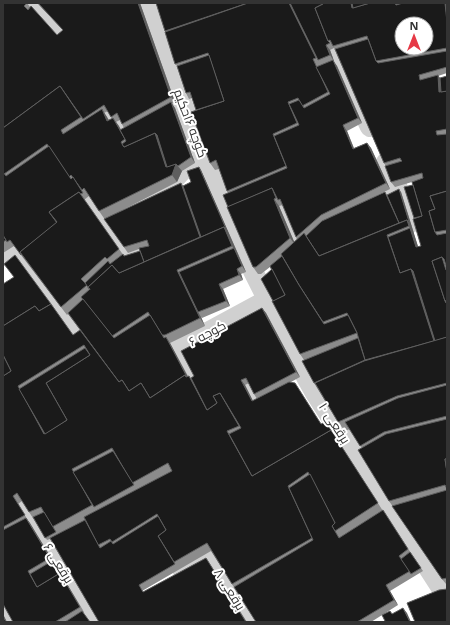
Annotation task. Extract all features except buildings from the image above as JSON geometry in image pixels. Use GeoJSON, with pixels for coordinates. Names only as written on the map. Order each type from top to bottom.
{"type":"FeatureCollection","features":[{"type":"Feature","properties":{"kind":"street"},"geometry":{"type":"LineString","coordinates":[[30,3],[61,35]]}},
{"type":"Feature","properties":{"kind":"street","name":"کوچه ۱۶حکیم"},"geometry":{"type":"LineString","coordinates":[[150,3],[182,100],[238,241]]}},
{"type":"Feature","properties":{"kind":"street"},"geometry":{"type":"LineString","coordinates":[[332,61],[378,144],[413,222]]}},
{"type":"Feature","properties":{"kind":"street"},"geometry":{"type":"LineString","coordinates":[[69,139],[107,113],[114,124],[119,122],[124,132],[182,100]]}},
{"type":"Feature","properties":{"kind":"street"},"geometry":{"type":"LineString","coordinates":[[104,223],[168,186],[183,170],[206,162]]}},
{"type":"Feature","properties":{"kind":"street"},"geometry":{"type":"LineString","coordinates":[[331,221],[397,184]]}},
{"type":"Feature","properties":{"kind":"street"},"geometry":{"type":"LineString","coordinates":[[88,200],[126,255],[151,248]]}},
{"type":"Feature","properties":{"kind":"street"},"geometry":{"type":"LineString","coordinates":[[282,207],[292,251],[314,234]]}},
{"type":"Feature","properties":{"kind":"street","name":"برقعی ۱۰"},"geometry":{"type":"LineString","coordinates":[[238,241],[262,273],[267,300],[312,380],[392,511],[447,597]]}},
{"type":"Feature","properties":{"kind":"street"},"geometry":{"type":"LineString","coordinates":[[3,256],[14,249],[30,268],[73,312],[81,336]]}},
{"type":"Feature","properties":{"kind":"street","name":"کوچه ۶"},"geometry":{"type":"LineString","coordinates":[[195,381],[178,348],[267,300]]}},
{"type":"Feature","properties":{"kind":"street"},"geometry":{"type":"LineString","coordinates":[[248,385],[257,401],[312,380],[320,357]]}},
{"type":"Feature","properties":{"kind":"street","name":"برقعی ۶"},"geometry":{"type":"LineString","coordinates":[[23,505],[93,617]]}},
{"type":"Feature","properties":{"kind":"street"},"geometry":{"type":"LineString","coordinates":[[47,544],[89,521]]}},
{"type":"Feature","properties":{"kind":"street","name":"برقعی ۸"},"geometry":{"type":"LineString","coordinates":[[169,580],[210,557],[251,622]]}},
{"type":"Feature","properties":{"kind":"street"},"geometry":{"type":"LineString","coordinates":[[3,608],[10,622]]}},
{"type":"Feature","properties":{"kind":"street"},"geometry":{"type":"LineString","coordinates":[[73,622],[93,617]]}}]}
